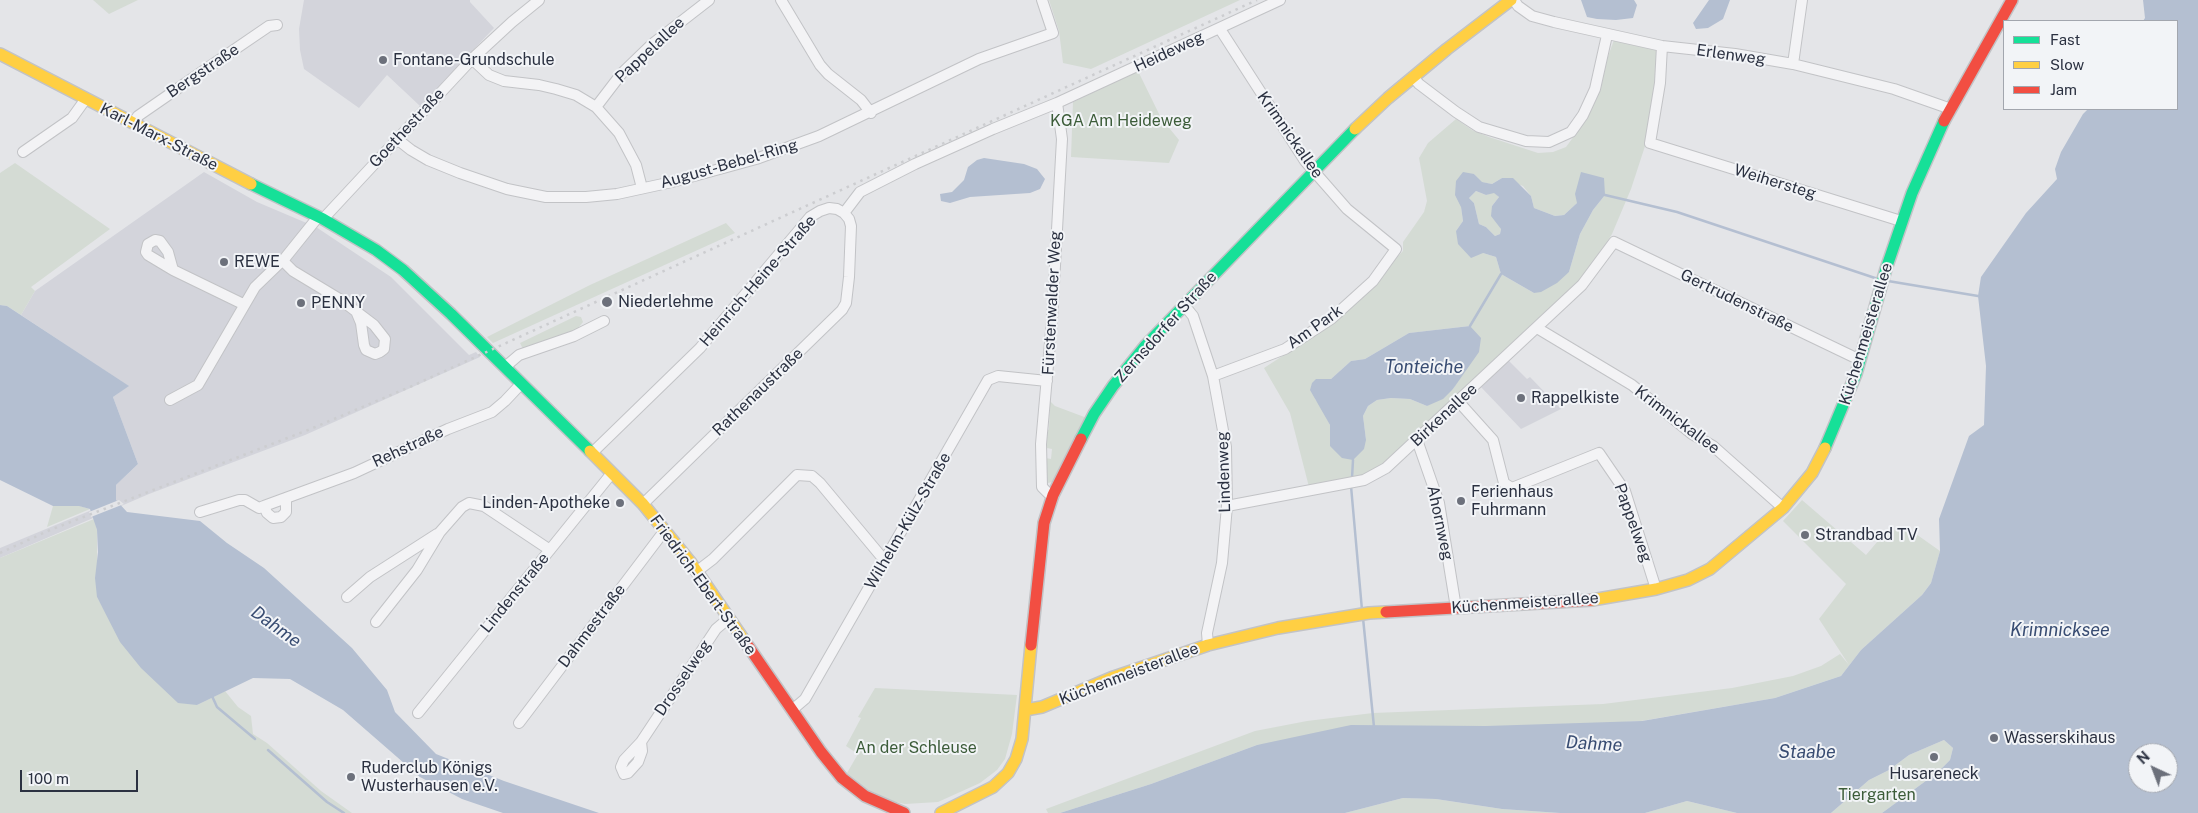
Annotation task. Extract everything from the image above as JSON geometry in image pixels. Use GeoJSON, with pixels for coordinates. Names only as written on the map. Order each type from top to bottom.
{"type":"FeatureCollection","features":[{"type":"Feature","properties":{"kind":"street","name":"Goethestraße"},"geometry":{"type":"LineString","coordinates":[[320,218],[472,59],[539,0]]}},
{"type":"Feature","properties":{"kind":"street","name":"Pappelallee"},"geometry":{"type":"LineString","coordinates":[[596,107],[622,73],[651,45],[709,0]]}},
{"type":"Feature","properties":{"kind":"street"},"geometry":{"type":"LineString","coordinates":[[781,0],[820,65],[834,79],[861,100],[871,113]]}},
{"type":"Feature","properties":{"kind":"street","name":"August-Bebel-Ring"},"geometry":{"type":"LineString","coordinates":[[397,139],[428,160],[460,173],[525,193],[546,197],[586,197],[642,188],[699,175],[778,152],[871,113],[979,60],[1053,33],[1042,0]]}},
{"type":"Feature","properties":{"kind":"street","name":"Heideweg"},"geometry":{"type":"LineString","coordinates":[[1058,104],[1280,0]]}},
{"type":"Feature","properties":{"kind":"street","name":"Erlenweg"},"geometry":{"type":"LineString","coordinates":[[1512,0],[1532,16],[1607,35],[1662,46],[1734,54],[1793,64],[1894,89],[1951,110]]}},
{"type":"Feature","properties":{"kind":"street","name":"Zernsdorfer Straße"},"geometry":{"type":"LineString","coordinates":[[941,813],[993,787],[1008,772],[1019,750],[1025,710],[1044,523],[1054,495],[1083,433],[1109,392],[1135,358],[1184,305],[1354,130],[1413,77],[1512,0]]}},
{"type":"Feature","properties":{"kind":"street"},"geometry":{"type":"LineString","coordinates":[[1793,64],[1802,0]]}},
{"type":"Feature","properties":{"kind":"street","name":"Küchenmeisterallee"},"geometry":{"type":"LineString","coordinates":[[1025,710],[1042,707],[1128,671],[1208,644],[1278,628],[1363,614],[1580,602],[1688,580],[1710,569],[1782,508],[1812,472],[1830,440],[1860,360],[1901,221],[1928,156],[1951,110],[2012,0]]}},
{"type":"Feature","properties":{"kind":"street","name":"Bergstraße"},"geometry":{"type":"LineString","coordinates":[[133,123],[138,116],[269,26],[277,25]]}},
{"type":"Feature","properties":{"kind":"street","name":"Krimnickallee"},"geometry":{"type":"LineString","coordinates":[[1220,29],[1300,154],[1313,171],[1347,209],[1396,249]]}},
{"type":"Feature","properties":{"kind":"street"},"geometry":{"type":"LineString","coordinates":[[1413,77],[1419,84],[1456,112],[1480,127],[1526,142],[1548,142],[1571,132],[1583,115],[1595,89],[1607,35]]}},
{"type":"Feature","properties":{"kind":"street","name":"Weihersteg"},"geometry":{"type":"LineString","coordinates":[[1662,46],[1660,84],[1650,143],[1901,221]]}},
{"type":"Feature","properties":{"kind":"street","name":"Karl-Marx-Straße"},"geometry":{"type":"LineString","coordinates":[[0,55],[320,218],[376,250],[404,270],[505,367]]}},
{"type":"Feature","properties":{"kind":"street"},"geometry":{"type":"LineString","coordinates":[[472,59],[490,75],[504,82],[539,85],[556,89],[576,95],[596,107],[620,134],[636,166],[642,188]]}},
{"type":"Feature","properties":{"kind":"street"},"geometry":{"type":"LineString","coordinates":[[23,152],[72,118],[86,100]]}},
{"type":"Feature","properties":{"kind":"street"},"geometry":{"type":"LineString","coordinates":[[844,213],[860,192],[914,164],[993,129],[1058,104]]}},
{"type":"Feature","properties":{"kind":"street","name":"Fürstenwalder Weg"},"geometry":{"type":"LineString","coordinates":[[1054,495],[1044,491],[1041,482],[1041,444],[1047,381],[1062,139],[1058,104]]}},
{"type":"Feature","properties":{"kind":"street","name":"Heinrich-Heine-Straße"},"geometry":{"type":"LineString","coordinates":[[592,453],[700,348],[810,217],[829,208],[837,209],[844,213]]}},
{"type":"Feature","properties":{"kind":"street","name":"Rathenaustraße"},"geometry":{"type":"LineString","coordinates":[[643,504],[842,310],[846,303],[851,226],[849,219],[844,213]]}},
{"type":"Feature","properties":{"kind":"street"},"geometry":{"type":"LineString","coordinates":[[170,400],[198,385],[255,287],[320,218]]}},
{"type":"Feature","properties":{"kind":"street","name":"Birkenallee"},"geometry":{"type":"LineString","coordinates":[[1227,506],[1364,480],[1386,468],[1582,285],[1614,242]]}},
{"type":"Feature","properties":{"kind":"street","name":"Gertrudenstraße"},"geometry":{"type":"LineString","coordinates":[[1614,242],[1860,360]]}},
{"type":"Feature","properties":{"kind":"street","name":"Am Park"},"geometry":{"type":"LineString","coordinates":[[1213,376],[1285,349],[1331,319],[1373,281],[1396,249]]}},
{"type":"Feature","properties":{"kind":"street"},"geometry":{"type":"LineString","coordinates":[[282,260],[293,271],[356,311]]}},
{"type":"Feature","properties":{"kind":"street"},"geometry":{"type":"LineString","coordinates":[[173,270],[244,304]]}},
{"type":"Feature","properties":{"kind":"street","name":"Lindenweg"},"geometry":{"type":"LineString","coordinates":[[1184,305],[1193,316],[1213,376],[1226,446],[1227,506],[1222,563],[1207,633],[1208,644]]}},
{"type":"Feature","properties":{"kind":"street"},"geometry":{"type":"LineString","coordinates":[[505,367],[519,355],[574,336],[604,322]]}},
{"type":"Feature","properties":{"kind":"street","name":"Krimnickallee"},"geometry":{"type":"LineString","coordinates":[[1537,328],[1632,385],[1692,434],[1713,446],[1782,508]]}},
{"type":"Feature","properties":{"kind":"street","name":"Friedrich-Ebert-Straße"},"geometry":{"type":"LineString","coordinates":[[505,367],[643,504],[665,530],[729,618],[821,752],[842,778],[852,787],[880,804],[904,813]]}},
{"type":"Feature","properties":{"kind":"street","name":"Wilhelm-Külz-Straße"},"geometry":{"type":"LineString","coordinates":[[792,710],[805,699],[988,380],[998,376],[1047,381]]}},
{"type":"Feature","properties":{"kind":"street","name":"Rehstraße"},"geometry":{"type":"LineString","coordinates":[[264,506],[354,473],[455,425],[492,412],[506,401],[522,384]]}},
{"type":"Feature","properties":{"kind":"street","name":"Pappelweg"},"geometry":{"type":"LineString","coordinates":[[1458,401],[1493,440],[1504,483],[1512,488],[1599,452],[1625,491],[1656,588]]}},
{"type":"Feature","properties":{"kind":"street","name":"Ahornweg"},"geometry":{"type":"LineString","coordinates":[[1417,440],[1439,504],[1456,608]]}},
{"type":"Feature","properties":{"kind":"street","name":"Lindenstraße"},"geometry":{"type":"LineString","coordinates":[[418,713],[612,473]]}},
{"type":"Feature","properties":{"kind":"street"},"geometry":{"type":"LineString","coordinates":[[696,572],[714,559],[797,475],[812,476],[880,555],[886,559]]}},
{"type":"Feature","properties":{"kind":"street"},"geometry":{"type":"LineString","coordinates":[[200,512],[239,500],[245,500],[259,508],[264,506],[267,513],[273,518],[281,517],[286,512],[286,498]]}},
{"type":"Feature","properties":{"kind":"street"},"geometry":{"type":"LineString","coordinates":[[376,622],[417,570],[440,532],[462,507],[469,503],[476,503],[550,550]]}},
{"type":"Feature","properties":{"kind":"street","name":"Dahmestraße"},"geometry":{"type":"LineString","coordinates":[[520,723],[665,530]]}},
{"type":"Feature","properties":{"kind":"street"},"geometry":{"type":"LineString","coordinates":[[347,597],[370,577],[440,532]]}},
{"type":"Feature","properties":{"kind":"street","name":"Drosselweg"},"geometry":{"type":"LineString","coordinates":[[641,742],[716,628],[729,618]]}},
{"type":"Feature","properties":{"kind":"shaded area","name":"Fontane-Grundschule"},"geometry":{"type":"Polygon","coordinates":[[[304,0],[470,0],[494,28],[420,106],[387,75],[359,108],[304,69],[300,50],[299,29],[304,0]]]}},
{"type":"Feature","properties":{"kind":"shaded area"},"geometry":{"type":"Polygon","coordinates":[[[204,172],[257,202],[316,227],[391,277],[469,355],[476,352],[480,357],[305,435],[149,494],[0,558],[0,548],[116,500],[116,485],[138,464],[113,397],[128,386],[21,315],[35,291],[204,172]]]}},
{"type":"Feature","properties":{"kind":"shaded area","name":"Rappelkiste"},"geometry":{"type":"Polygon","coordinates":[[[1508,360],[1527,379],[1530,377],[1561,409],[1521,429],[1480,386],[1508,360]]]}},
{"type":"Feature","properties":{"kind":"green space"},"geometry":{"type":"Polygon","coordinates":[[[93,0],[138,0],[109,14],[93,0]]]}},
{"type":"Feature","properties":{"kind":"green space"},"geometry":{"type":"Polygon","coordinates":[[[1049,0],[1240,0],[1091,69],[1063,63],[1059,31],[1049,0]]]}},
{"type":"Feature","properties":{"kind":"green space"},"geometry":{"type":"Polygon","coordinates":[[[1614,40],[1661,51],[1647,140],[1631,189],[1612,234],[1586,276],[1385,464],[1369,474],[1309,487],[1290,413],[1264,368],[1330,325],[1403,251],[1403,242],[1424,212],[1427,201],[1419,158],[1428,143],[1456,119],[1472,130],[1489,137],[1538,153],[1553,152],[1566,147],[1580,128],[1614,40]],[[1474,174],[1461,207],[1463,221],[1456,231],[1483,253],[1496,257],[1501,274],[1534,293],[1569,272],[1580,234],[1593,210],[1605,195],[1577,203],[1564,215],[1555,216],[1534,208],[1531,196],[1523,186],[1502,178],[1492,184],[1481,182],[1474,174]],[[1470,326],[1409,333],[1365,359],[1351,361],[1331,379],[1315,399],[1323,409],[1330,425],[1330,446],[1366,440],[1363,416],[1368,406],[1377,400],[1391,398],[1410,399],[1427,406],[1453,389],[1461,375],[1470,326]]]}},
{"type":"Feature","properties":{"kind":"green space","name":"KGA Am Heideweg"},"geometry":{"type":"Polygon","coordinates":[[[1138,71],[1161,118],[1179,140],[1169,163],[1071,157],[1073,102],[1138,71]]]}},
{"type":"Feature","properties":{"kind":"green space"},"geometry":{"type":"Polygon","coordinates":[[[15,163],[110,229],[31,287],[35,291],[21,315],[7,306],[0,305],[0,173],[15,163]]]}},
{"type":"Feature","properties":{"kind":"green space"},"geometry":{"type":"Polygon","coordinates":[[[1476,191],[1486,195],[1494,192],[1499,197],[1492,206],[1501,229],[1500,234],[1495,236],[1486,227],[1479,224],[1474,203],[1469,198],[1476,191]]]}},
{"type":"Feature","properties":{"kind":"green space"},"geometry":{"type":"Polygon","coordinates":[[[726,223],[735,233],[493,343],[487,337],[590,285],[726,223]]]}},
{"type":"Feature","properties":{"kind":"green space"},"geometry":{"type":"Polygon","coordinates":[[[576,316],[581,317],[583,322],[574,333],[523,349],[520,343],[576,316]]]}},
{"type":"Feature","properties":{"kind":"green space"},"geometry":{"type":"Polygon","coordinates":[[[1050,401],[1055,406],[1087,418],[1052,482],[1048,483],[1046,481],[1046,458],[1051,459],[1052,449],[1047,448],[1045,441],[1046,432],[1049,429],[1050,401]]]}},
{"type":"Feature","properties":{"kind":"green space"},"geometry":{"type":"Polygon","coordinates":[[[1802,500],[1866,555],[1883,535],[1897,529],[1916,534],[1940,551],[1931,583],[1922,595],[1861,650],[1841,676],[1775,698],[1641,721],[1257,745],[1151,784],[1060,813],[1048,813],[1046,809],[1255,731],[1307,721],[1373,713],[1603,704],[1732,688],[1793,676],[1821,666],[1840,654],[1849,665],[1819,619],[1846,584],[1783,521],[1802,500]]]}},
{"type":"Feature","properties":{"kind":"green space"},"geometry":{"type":"Polygon","coordinates":[[[53,506],[80,506],[90,509],[47,527],[53,506]]]}},
{"type":"Feature","properties":{"kind":"green space"},"geometry":{"type":"Polygon","coordinates":[[[94,519],[97,530],[97,597],[106,613],[197,705],[225,691],[238,707],[251,716],[253,734],[267,743],[321,791],[352,813],[0,813],[0,558],[94,519]]]}},
{"type":"Feature","properties":{"kind":"green space","name":"An der Schleuse"},"geometry":{"type":"Polygon","coordinates":[[[875,688],[1017,695],[1012,734],[1005,759],[997,770],[980,783],[938,802],[905,804],[891,801],[867,789],[847,773],[858,754],[846,746],[861,718],[858,717],[875,688]]]}},
{"type":"Feature","properties":{"kind":"green space","name":"Tiergarten"},"geometry":{"type":"Polygon","coordinates":[[[1944,740],[1953,748],[1950,760],[1938,772],[1882,813],[1831,813],[1869,780],[1889,770],[1909,755],[1944,740]]]}},
{"type":"Feature","properties":{"kind":"green space"},"geometry":{"type":"Polygon","coordinates":[[[1403,798],[1436,799],[1502,809],[1560,813],[1345,813],[1403,798]]]}},
{"type":"Feature","properties":{"kind":"green space"},"geometry":{"type":"Polygon","coordinates":[[[1687,801],[1737,813],[1645,813],[1687,801]]]}},
{"type":"Feature","properties":{"kind":"water"},"geometry":{"type":"Polygon","coordinates":[[[1581,0],[1634,0],[1637,5],[1633,18],[1616,20],[1597,19],[1587,17],[1581,0]]]}},
{"type":"Feature","properties":{"kind":"water"},"geometry":{"type":"Polygon","coordinates":[[[1709,0],[1730,0],[1723,19],[1708,28],[1696,29],[1693,23],[1709,0]]]}},
{"type":"Feature","properties":{"kind":"water","name":"Krimnicksee"},"geometry":{"type":"Polygon","coordinates":[[[2143,0],[2198,0],[2198,813],[1882,813],[1938,772],[1950,760],[1953,748],[1944,740],[1909,755],[1889,770],[1869,780],[1831,813],[1737,813],[1687,801],[1645,813],[1560,813],[1502,809],[1436,799],[1403,798],[1345,813],[1060,813],[1151,784],[1257,745],[1351,725],[1486,726],[1642,721],[1775,698],[1841,676],[1861,650],[1922,595],[1931,583],[1940,551],[1939,519],[1969,436],[1984,425],[1986,366],[1978,296],[1981,277],[2026,213],[2057,179],[2055,169],[2061,152],[2087,110],[2178,110],[2178,20],[2144,20],[2143,0]]]}},
{"type":"Feature","properties":{"kind":"water"},"geometry":{"type":"Polygon","coordinates":[[[984,158],[1024,164],[1037,169],[1045,179],[1040,189],[1030,193],[970,197],[950,203],[941,201],[940,194],[952,192],[964,180],[968,167],[977,160],[984,158]]]}},
{"type":"Feature","properties":{"kind":"water"},"geometry":{"type":"Polygon","coordinates":[[[1463,172],[1474,174],[1482,182],[1492,184],[1502,178],[1513,178],[1531,196],[1534,208],[1555,216],[1564,215],[1577,203],[1575,194],[1581,172],[1604,178],[1605,195],[1593,210],[1580,234],[1569,272],[1557,283],[1541,292],[1534,293],[1501,274],[1496,257],[1483,253],[1471,258],[1458,244],[1456,231],[1463,221],[1461,207],[1455,195],[1456,181],[1463,172]],[[1476,191],[1469,198],[1474,203],[1479,224],[1486,227],[1495,236],[1500,234],[1501,229],[1491,216],[1492,206],[1499,197],[1494,193],[1486,195],[1476,191]]]}},
{"type":"Feature","properties":{"kind":"water","name":"Dahme"},"geometry":{"type":"Polygon","coordinates":[[[0,305],[7,306],[129,386],[113,397],[138,464],[116,485],[116,500],[127,512],[200,521],[227,543],[264,568],[352,648],[387,690],[395,712],[436,754],[504,781],[599,813],[503,813],[462,799],[420,777],[343,710],[290,679],[253,678],[197,705],[178,703],[141,668],[120,642],[97,597],[95,578],[98,552],[97,530],[90,509],[79,506],[53,506],[0,480],[0,305]]]}},
{"type":"Feature","properties":{"kind":"water","name":"Tonteiche"},"geometry":{"type":"Polygon","coordinates":[[[1470,326],[1481,338],[1479,352],[1453,389],[1443,399],[1427,406],[1410,399],[1391,398],[1377,400],[1368,406],[1363,416],[1366,440],[1364,449],[1353,460],[1342,458],[1330,446],[1330,425],[1310,390],[1312,383],[1316,379],[1331,379],[1351,361],[1365,359],[1409,333],[1470,326]]]}},
{"type":"Feature","properties":{"kind":"pier"},"geometry":{"type":"Polygon","coordinates":[[[119,500],[124,504],[91,517],[89,512],[119,500]]]}},
{"type":"Feature","properties":{"kind":"waterway"},"geometry":{"type":"LineString","coordinates":[[1605,195],[1677,212],[1878,279]]}},
{"type":"Feature","properties":{"kind":"waterway"},"geometry":{"type":"LineString","coordinates":[[1470,326],[1501,274]]}},
{"type":"Feature","properties":{"kind":"waterway"},"geometry":{"type":"LineString","coordinates":[[1888,281],[1978,296]]}},
{"type":"Feature","properties":{"kind":"waterway"},"geometry":{"type":"LineString","coordinates":[[1352,478],[1353,460]]}},
{"type":"Feature","properties":{"kind":"waterway"},"geometry":{"type":"LineString","coordinates":[[1351,486],[1362,610]]}},
{"type":"Feature","properties":{"kind":"waterway"},"geometry":{"type":"LineString","coordinates":[[1363,618],[1374,727]]}},
{"type":"Feature","properties":{"kind":"waterway"},"geometry":{"type":"LineString","coordinates":[[212,696],[217,707],[255,739]]}},
{"type":"Feature","properties":{"kind":"waterway"},"geometry":{"type":"LineString","coordinates":[[268,750],[327,802],[344,813]]}},
{"type":"Feature","properties":{"kind":"railway"},"geometry":{"type":"LineString","coordinates":[[0,553],[50,530],[308,430],[412,386],[1257,0]]}},
{"type":"Feature","properties":{"kind":"traffic: fast"},"geometry":{"type":"LineString","coordinates":[[1825,448],[1856,374],[1886,269],[1912,193],[1944,121]]}},
{"type":"Feature","properties":{"kind":"traffic: fast"},"geometry":{"type":"LineString","coordinates":[[1081,439],[1094,414],[1113,386],[1146,345],[1355,129]]}},
{"type":"Feature","properties":{"kind":"traffic: fast"},"geometry":{"type":"LineString","coordinates":[[251,184],[323,219],[376,250],[403,270],[451,314],[590,451]]}},
{"type":"Feature","properties":{"kind":"traffic: slow"},"geometry":{"type":"LineString","coordinates":[[1355,129],[1388,98],[1447,49],[1511,0]]}},
{"type":"Feature","properties":{"kind":"traffic: slow"},"geometry":{"type":"LineString","coordinates":[[0,54],[251,184]]}},
{"type":"Feature","properties":{"kind":"traffic: slow"},"geometry":{"type":"LineString","coordinates":[[1592,600],[1656,589],[1688,580],[1710,569],[1783,508],[1812,473],[1825,448]]}},
{"type":"Feature","properties":{"kind":"traffic: slow"},"geometry":{"type":"LineString","coordinates":[[590,451],[643,504],[691,563],[746,643]]}},
{"type":"Feature","properties":{"kind":"traffic: slow"},"geometry":{"type":"LineString","coordinates":[[1025,710],[1042,707],[1111,678],[1208,645],[1278,628],[1369,613],[1386,612]]}},
{"type":"Feature","properties":{"kind":"traffic: slow"},"geometry":{"type":"LineString","coordinates":[[941,813],[993,787],[1008,773],[1016,759],[1022,739],[1031,645]]}},
{"type":"Feature","properties":{"kind":"traffic: jam"},"geometry":{"type":"LineString","coordinates":[[1944,121],[2012,0]]}},
{"type":"Feature","properties":{"kind":"traffic: jam"},"geometry":{"type":"LineString","coordinates":[[1031,645],[1044,523],[1053,495],[1081,439]]}},
{"type":"Feature","properties":{"kind":"traffic: jam"},"geometry":{"type":"LineString","coordinates":[[1386,612],[1592,600]]}},
{"type":"Feature","properties":{"kind":"traffic: jam"},"geometry":{"type":"LineString","coordinates":[[746,643],[821,752],[842,778],[865,796],[904,813]]}},
{"type":"Feature","properties":{"kind":"place","name":"Fontane-Grundschule"},"geometry":{"type":"Point","coordinates":[383,60]}},
{"type":"Feature","properties":{"kind":"place","name":"REWE"},"geometry":{"type":"Point","coordinates":[224,262]}},
{"type":"Feature","properties":{"kind":"place","name":"Niederlehme"},"geometry":{"type":"Point","coordinates":[607,302]}},
{"type":"Feature","properties":{"kind":"place","name":"PENNY"},"geometry":{"type":"Point","coordinates":[301,303]}},
{"type":"Feature","properties":{"kind":"place","name":"Rappelkiste"},"geometry":{"type":"Point","coordinates":[1521,398]}},
{"type":"Feature","properties":{"kind":"place","name":"Ferienhaus Fuhrmann"},"geometry":{"type":"Point","coordinates":[1461,501]}},
{"type":"Feature","properties":{"kind":"place","name":"Linden-Apotheke"},"geometry":{"type":"Point","coordinates":[620,503]}},
{"type":"Feature","properties":{"kind":"place","name":"Strandbad TV"},"geometry":{"type":"Point","coordinates":[1805,535]}},
{"type":"Feature","properties":{"kind":"place","name":"Wasserskihaus"},"geometry":{"type":"Point","coordinates":[1994,738]}},
{"type":"Feature","properties":{"kind":"place","name":"Husareneck"},"geometry":{"type":"Point","coordinates":[1934,757]}},
{"type":"Feature","properties":{"kind":"place","name":"Ruderclub Königs Wusterhausen e.V."},"geometry":{"type":"Point","coordinates":[351,777]}},
{"type":"Feature","properties":{"kind":"water label","name":"Staabe"},"geometry":{"type":"Point","coordinates":[1807,752]}}]}
